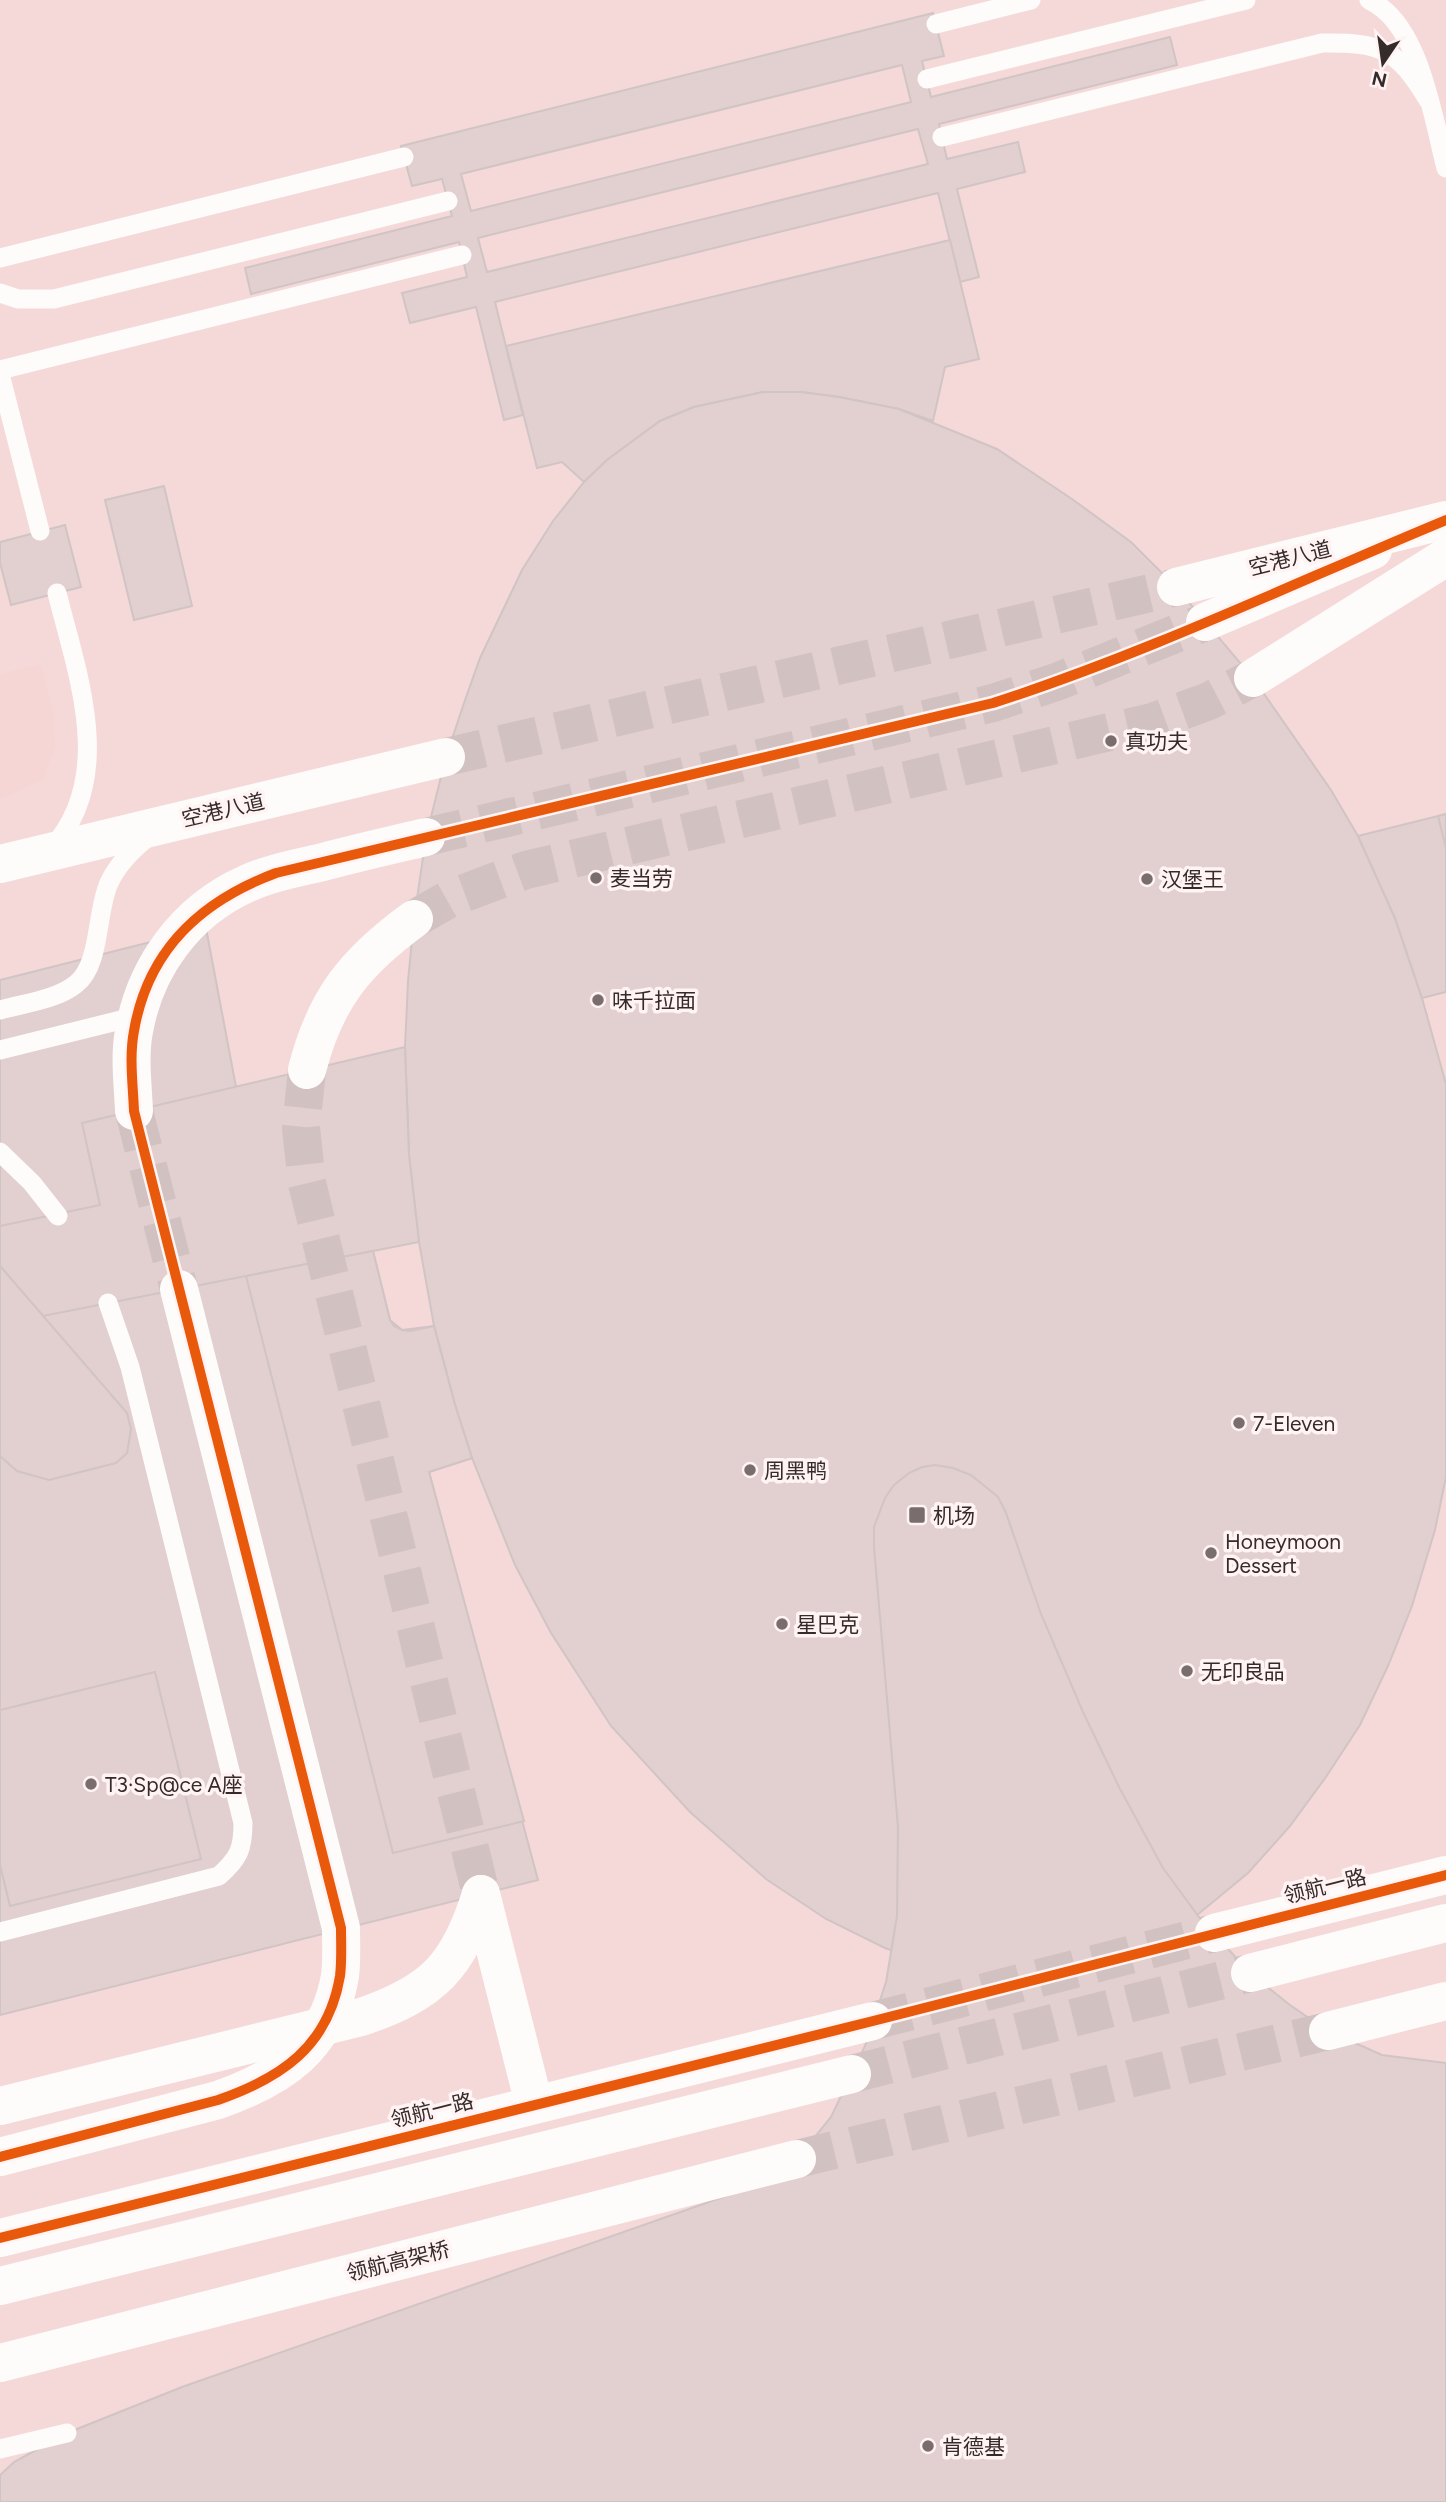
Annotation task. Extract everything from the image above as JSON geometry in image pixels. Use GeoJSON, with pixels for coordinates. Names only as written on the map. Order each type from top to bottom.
{"type":"FeatureCollection","features":[{"type":"Feature","properties":{"kind":"street","name":"空港八道"},"geometry":{"type":"LineString","coordinates":[[1176,587],[1446,520]]}},
{"type":"Feature","properties":{"kind":"street"},"geometry":{"type":"LineString","coordinates":[[1205,622],[1446,520]]}},
{"type":"Feature","properties":{"kind":"street"},"geometry":{"type":"LineString","coordinates":[[1253,678],[1446,557]]}},
{"type":"Feature","properties":{"kind":"street","name":"空港八道"},"geometry":{"type":"LineString","coordinates":[[0,864],[446,757]]}},
{"type":"Feature","properties":{"kind":"street"},"geometry":{"type":"LineString","coordinates":[[134,1111],[131,1060],[137,1016],[161,956],[199,914],[224,895],[276,873],[426,836]]}},
{"type":"Feature","properties":{"kind":"street"},"geometry":{"type":"LineString","coordinates":[[307,1070],[320,1028],[344,984],[361,962],[383,941],[414,919]]}},
{"type":"Feature","properties":{"kind":"street"},"geometry":{"type":"LineString","coordinates":[[0,2157],[218,2100],[250,2089],[284,2070],[309,2045],[328,2014],[340,1976],[341,1928],[179,1289]]}},
{"type":"Feature","properties":{"kind":"street","name":"领航一路"},"geometry":{"type":"LineString","coordinates":[[1214,1933],[1446,1875]]}},
{"type":"Feature","properties":{"kind":"street"},"geometry":{"type":"LineString","coordinates":[[0,2106],[361,2017],[389,2007],[416,1995],[440,1975],[463,1942],[481,1894],[534,2104]]}},
{"type":"Feature","properties":{"kind":"street"},"geometry":{"type":"LineString","coordinates":[[1250,1973],[1446,1923]]}},
{"type":"Feature","properties":{"kind":"street"},"geometry":{"type":"LineString","coordinates":[[1328,2031],[1446,2001]]}},
{"type":"Feature","properties":{"kind":"street","name":"领航一路"},"geometry":{"type":"LineString","coordinates":[[0,2238],[873,2021]]}},
{"type":"Feature","properties":{"kind":"street"},"geometry":{"type":"LineString","coordinates":[[0,2286],[852,2074]]}},
{"type":"Feature","properties":{"kind":"street","name":"领航高架桥"},"geometry":{"type":"LineString","coordinates":[[0,2363],[797,2159]]}},
{"type":"Feature","properties":{"kind":"lane"},"geometry":{"type":"LineString","coordinates":[[936,24],[1031,0]]}},
{"type":"Feature","properties":{"kind":"lane"},"geometry":{"type":"LineString","coordinates":[[927,79],[1247,0]]}},
{"type":"Feature","properties":{"kind":"lane"},"geometry":{"type":"LineString","coordinates":[[1369,0],[1380,5],[1400,26],[1413,53],[1446,167]]}},
{"type":"Feature","properties":{"kind":"lane"},"geometry":{"type":"LineString","coordinates":[[942,137],[1322,43],[1346,42],[1375,46],[1397,58],[1412,73],[1428,100]]}},
{"type":"Feature","properties":{"kind":"lane"},"geometry":{"type":"LineString","coordinates":[[0,258],[404,157]]}},
{"type":"Feature","properties":{"kind":"lane"},"geometry":{"type":"LineString","coordinates":[[0,293],[18,299],[54,299],[448,201]]}},
{"type":"Feature","properties":{"kind":"lane"},"geometry":{"type":"LineString","coordinates":[[40,531],[0,372],[462,255]]}},
{"type":"Feature","properties":{"kind":"lane"},"geometry":{"type":"LineString","coordinates":[[48,852],[58,841],[75,812],[84,784],[88,748],[83,697],[57,593]]}},
{"type":"Feature","properties":{"kind":"lane"},"geometry":{"type":"LineString","coordinates":[[0,1010],[56,995],[81,980],[90,964],[109,882],[120,864],[165,824]]}},
{"type":"Feature","properties":{"kind":"lane"},"geometry":{"type":"LineString","coordinates":[[0,1050],[137,1016]]}},
{"type":"Feature","properties":{"kind":"lane"},"geometry":{"type":"LineString","coordinates":[[0,1152],[32,1183],[58,1216]]}},
{"type":"Feature","properties":{"kind":"lane"},"geometry":{"type":"LineString","coordinates":[[0,1932],[219,1876],[234,1862],[243,1844],[243,1823],[133,1381],[108,1303]]}},
{"type":"Feature","properties":{"kind":"lane"},"geometry":{"type":"LineString","coordinates":[[0,2449],[67,2433]]}},
{"type":"Feature","properties":{"kind":"shaded area"},"geometry":{"type":"Polygon","coordinates":[[[0,0],[1446,0],[1446,2502],[0,2502],[0,0]]]}},
{"type":"Feature","properties":{"kind":"shaded area"},"geometry":{"type":"Polygon","coordinates":[[[40,664],[53,710],[55,747],[43,779],[0,799],[0,674],[40,664]]]}},
{"type":"Feature","properties":{"kind":"building"},"geometry":{"type":"Polygon","coordinates":[[[933,13],[944,56],[922,61],[931,97],[1170,37],[1177,65],[939,124],[947,159],[1018,142],[1025,172],[957,189],[979,277],[960,282],[938,193],[495,302],[523,415],[504,420],[476,307],[410,323],[402,293],[467,277],[459,242],[251,294],[245,268],[452,216],[442,179],[412,186],[401,146],[933,13]],[[902,65],[461,174],[471,211],[911,102],[902,65]],[[918,129],[478,238],[487,272],[928,164],[918,129]]]}},
{"type":"Feature","properties":{"kind":"building"},"geometry":{"type":"Polygon","coordinates":[[[950,240],[979,359],[945,367],[933,421],[899,409],[839,397],[801,392],[763,392],[694,407],[660,421],[607,460],[584,482],[562,462],[537,468],[506,346],[950,240]]]}},
{"type":"Feature","properties":{"kind":"building"},"geometry":{"type":"Polygon","coordinates":[[[763,392],[801,392],[899,409],[997,449],[1131,542],[1176,587],[1253,678],[1331,790],[1358,836],[1395,918],[1422,998],[1446,1084],[1446,1477],[1435,1530],[1412,1606],[1388,1666],[1360,1725],[1326,1777],[1290,1826],[1248,1873],[1196,1916],[1140,1944],[1083,1963],[994,1973],[939,1967],[885,1948],[826,1919],[766,1879],[690,1812],[611,1726],[551,1633],[515,1565],[472,1458],[434,1326],[419,1242],[409,1155],[405,1047],[408,981],[426,837],[446,757],[464,703],[480,658],[522,570],[553,521],[584,482],[607,460],[660,421],[694,407],[763,392]]]}},
{"type":"Feature","properties":{"kind":"building"},"geometry":{"type":"Polygon","coordinates":[[[164,486],[192,606],[134,620],[105,500],[164,486]]]}},
{"type":"Feature","properties":{"kind":"building"},"geometry":{"type":"Polygon","coordinates":[[[65,525],[81,587],[11,605],[0,563],[0,542],[65,525]]]}},
{"type":"Feature","properties":{"kind":"building"},"geometry":{"type":"Polygon","coordinates":[[[1446,814],[1446,992],[1422,998],[1395,918],[1358,836],[1446,814]]]}},
{"type":"Feature","properties":{"kind":"building"},"geometry":{"type":"Polygon","coordinates":[[[1446,814],[1446,848],[1438,816],[1446,814]]]}},
{"type":"Feature","properties":{"kind":"building"},"geometry":{"type":"Polygon","coordinates":[[[206,928],[236,1087],[327,1066],[390,1320],[402,1330],[434,1326],[472,1458],[429,1472],[538,1880],[0,2015],[0,980],[206,928]]]}},
{"type":"Feature","properties":{"kind":"building"},"geometry":{"type":"Polygon","coordinates":[[[405,1047],[409,1155],[419,1242],[43,1316],[0,1266],[0,1226],[100,1205],[82,1123],[405,1047]]]}},
{"type":"Feature","properties":{"kind":"building"},"geometry":{"type":"Polygon","coordinates":[[[373,1251],[390,1320],[394,1326],[410,1331],[434,1326],[472,1458],[429,1472],[524,1821],[393,1853],[246,1276],[373,1251]]]}},
{"type":"Feature","properties":{"kind":"building"},"geometry":{"type":"Polygon","coordinates":[[[0,1266],[127,1413],[131,1429],[127,1453],[116,1463],[49,1480],[17,1471],[0,1456],[0,1266]]]}},
{"type":"Feature","properties":{"kind":"building"},"geometry":{"type":"Polygon","coordinates":[[[935,1465],[971,1475],[998,1497],[1041,1614],[1083,1712],[1119,1787],[1163,1868],[1199,1917],[1250,1973],[1328,2031],[1382,2055],[1446,2063],[1446,2502],[0,2502],[0,2475],[14,2462],[67,2433],[182,2387],[746,2189],[797,2159],[831,2117],[865,2046],[886,1982],[897,1916],[898,1827],[874,1527],[885,1498],[894,1485],[909,1473],[935,1465]]]}},
{"type":"Feature","properties":{"kind":"building","name":"T3·Sp@ce A座"},"geometry":{"type":"Polygon","coordinates":[[[155,1672],[201,1859],[10,1906],[0,1865],[0,1710],[155,1672]]]}},
{"type":"Feature","properties":{"kind":"tunnel"},"geometry":{"type":"LineString","coordinates":[[446,757],[1176,587]]}},
{"type":"Feature","properties":{"kind":"tunnel"},"geometry":{"type":"LineString","coordinates":[[426,837],[993,703],[1059,681],[1205,622]]}},
{"type":"Feature","properties":{"kind":"tunnel"},"geometry":{"type":"LineString","coordinates":[[414,919],[451,898],[526,870],[1152,722],[1209,701],[1253,678]]}},
{"type":"Feature","properties":{"kind":"tunnel"},"geometry":{"type":"LineString","coordinates":[[307,1070],[301,1128],[307,1183],[481,1894]]}},
{"type":"Feature","properties":{"kind":"tunnel"},"geometry":{"type":"LineString","coordinates":[[134,1111],[179,1289]]}},
{"type":"Feature","properties":{"kind":"tunnel"},"geometry":{"type":"LineString","coordinates":[[873,2021],[1214,1933]]}},
{"type":"Feature","properties":{"kind":"tunnel"},"geometry":{"type":"LineString","coordinates":[[852,2074],[1250,1973]]}},
{"type":"Feature","properties":{"kind":"tunnel"},"geometry":{"type":"LineString","coordinates":[[797,2159],[1328,2031]]}},
{"type":"Feature","properties":{"kind":"cycle path"},"geometry":{"type":"LineString","coordinates":[[0,2157],[218,2100],[262,2081],[281,2070],[313,2041],[334,2001],[340,1976],[341,1928],[134,1111],[132,1051],[141,1002],[165,952],[182,932],[224,898],[276,873],[993,703],[1165,639],[1446,520]]}},
{"type":"Feature","properties":{"kind":"cycle path"},"geometry":{"type":"LineString","coordinates":[[0,2238],[1446,1875]]}},
{"type":"Feature","properties":{"kind":"place","name":"真功夫"},"geometry":{"type":"Point","coordinates":[1111,741]}},
{"type":"Feature","properties":{"kind":"place","name":"麦当劳"},"geometry":{"type":"Point","coordinates":[596,878]}},
{"type":"Feature","properties":{"kind":"place","name":"汉堡王"},"geometry":{"type":"Point","coordinates":[1147,879]}},
{"type":"Feature","properties":{"kind":"place","name":"味千拉面"},"geometry":{"type":"Point","coordinates":[598,1000]}},
{"type":"Feature","properties":{"kind":"place","name":"7-Eleven"},"geometry":{"type":"Point","coordinates":[1239,1423]}},
{"type":"Feature","properties":{"kind":"place","name":"周黑鸭"},"geometry":{"type":"Point","coordinates":[750,1470]}},
{"type":"Feature","properties":{"kind":"place","name":"机场"},"geometry":{"type":"Point","coordinates":[917,1515]}},
{"type":"Feature","properties":{"kind":"place","name":"Honeymoon Dessert"},"geometry":{"type":"Point","coordinates":[1211,1553]}},
{"type":"Feature","properties":{"kind":"place","name":"星巴克"},"geometry":{"type":"Point","coordinates":[782,1624]}},
{"type":"Feature","properties":{"kind":"place","name":"无印良品"},"geometry":{"type":"Point","coordinates":[1187,1671]}},
{"type":"Feature","properties":{"kind":"place","name":"T3·Sp@ce A座"},"geometry":{"type":"Point","coordinates":[91,1784]}},
{"type":"Feature","properties":{"kind":"place","name":"肯德基"},"geometry":{"type":"Point","coordinates":[928,2446]}}]}
